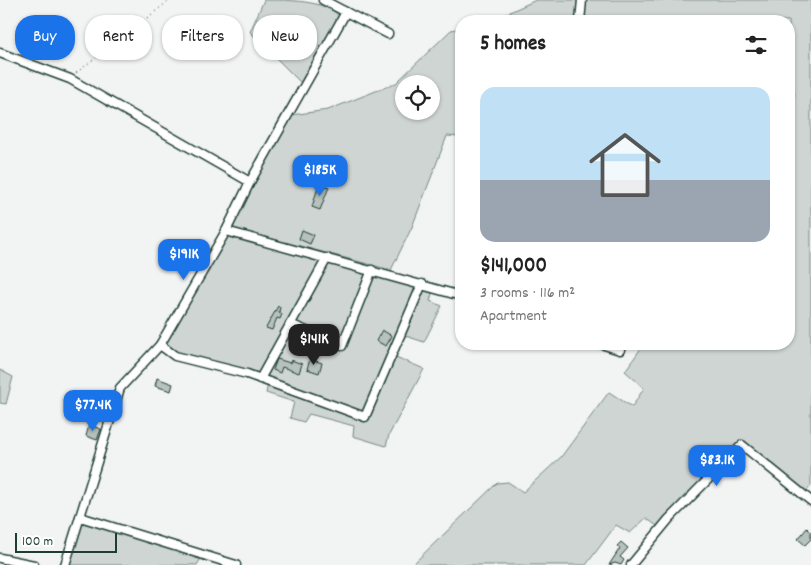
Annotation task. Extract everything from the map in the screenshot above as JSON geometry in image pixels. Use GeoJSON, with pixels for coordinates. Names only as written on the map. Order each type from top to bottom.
{"type":"FeatureCollection","features":[{"type":"Feature","properties":{"kind":"street"},"geometry":{"type":"LineString","coordinates":[[323,0],[388,34]]}},
{"type":"Feature","properties":{"kind":"street"},"geometry":{"type":"LineString","coordinates":[[581,15],[582,0]]}},
{"type":"Feature","properties":{"kind":"street"},"geometry":{"type":"LineString","coordinates":[[65,565],[120,388],[160,345],[226,231],[250,182],[346,12]]}},
{"type":"Feature","properties":{"kind":"street"},"geometry":{"type":"LineString","coordinates":[[0,53],[73,80],[250,182]]}},
{"type":"Feature","properties":{"kind":"street"},"geometry":{"type":"LineString","coordinates":[[226,231],[455,294]]}},
{"type":"Feature","properties":{"kind":"street"},"geometry":{"type":"LineString","coordinates":[[260,379],[327,258]]}},
{"type":"Feature","properties":{"kind":"street"},"geometry":{"type":"LineString","coordinates":[[290,324],[342,346],[372,270]]}},
{"type":"Feature","properties":{"kind":"street"},"geometry":{"type":"LineString","coordinates":[[160,345],[175,356],[260,379],[365,417],[422,284]]}},
{"type":"Feature","properties":{"kind":"street"},"geometry":{"type":"LineString","coordinates":[[631,565],[669,519],[742,445],[811,500]]}},
{"type":"Feature","properties":{"kind":"street"},"geometry":{"type":"LineString","coordinates":[[80,517],[236,565]]}},
{"type":"Feature","properties":{"kind":"street"},"geometry":{"type":"LineString","coordinates":[[0,558],[34,565]]}},
{"type":"Feature","properties":{"kind":"path"},"geometry":{"type":"LineString","coordinates":[[73,80],[76,73],[170,0]]}},
{"type":"Feature","properties":{"kind":"shaded area"},"geometry":{"type":"Polygon","coordinates":[[[264,0],[315,4],[333,11],[339,16],[317,55],[317,15],[257,15],[264,0]]]}},
{"type":"Feature","properties":{"kind":"shaded area"},"geometry":{"type":"Polygon","coordinates":[[[536,0],[579,0],[577,15],[503,15],[536,0]]]}},
{"type":"Feature","properties":{"kind":"shaded area"},"geometry":{"type":"Polygon","coordinates":[[[584,0],[811,0],[811,486],[806,492],[742,441],[657,526],[646,518],[630,533],[616,525],[586,565],[412,565],[497,483],[508,482],[523,492],[561,457],[609,392],[632,407],[644,388],[625,371],[640,350],[795,350],[795,15],[582,15],[584,0]]]}},
{"type":"Feature","properties":{"kind":"shaded area"},"geometry":{"type":"Polygon","coordinates":[[[455,29],[455,137],[447,136],[412,227],[391,270],[231,228],[244,198],[291,115],[328,110],[395,83],[395,120],[440,120],[440,75],[404,75],[451,30],[455,29]]]}},
{"type":"Feature","properties":{"kind":"shaded area"},"geometry":{"type":"Polygon","coordinates":[[[278,60],[314,60],[301,83],[278,60]]]}},
{"type":"Feature","properties":{"kind":"shaded area"},"geometry":{"type":"Polygon","coordinates":[[[227,235],[433,290],[430,301],[442,306],[424,342],[397,333],[389,354],[424,369],[389,435],[386,446],[353,436],[354,426],[309,414],[304,422],[290,418],[294,402],[266,393],[268,384],[244,375],[174,359],[159,350],[227,235]]]}},
{"type":"Feature","properties":{"kind":"shaded area"},"geometry":{"type":"Polygon","coordinates":[[[0,370],[13,377],[6,404],[0,403],[0,370]]]}},
{"type":"Feature","properties":{"kind":"shaded area"},"geometry":{"type":"Polygon","coordinates":[[[81,521],[202,557],[197,565],[68,565],[81,521]]]}},
{"type":"Feature","properties":{"kind":"building"},"geometry":{"type":"Polygon","coordinates":[[[319,184],[329,187],[320,210],[312,207],[319,184]]]}},
{"type":"Feature","properties":{"kind":"building"},"geometry":{"type":"Polygon","coordinates":[[[302,230],[314,235],[310,244],[299,239],[302,230]]]}},
{"type":"Feature","properties":{"kind":"building"},"geometry":{"type":"Polygon","coordinates":[[[278,306],[280,307],[279,312],[282,314],[280,319],[277,318],[272,330],[266,328],[278,306]]]}},
{"type":"Feature","properties":{"kind":"building"},"geometry":{"type":"Polygon","coordinates":[[[382,330],[392,336],[386,346],[376,341],[382,330]]]}},
{"type":"Feature","properties":{"kind":"building"},"geometry":{"type":"Polygon","coordinates":[[[277,359],[290,363],[291,360],[302,364],[299,373],[282,367],[280,373],[273,370],[277,359]]]}},
{"type":"Feature","properties":{"kind":"building"},"geometry":{"type":"Polygon","coordinates":[[[310,359],[322,363],[319,373],[307,369],[310,359]]]}},
{"type":"Feature","properties":{"kind":"building"},"geometry":{"type":"Polygon","coordinates":[[[157,378],[173,384],[171,391],[155,386],[157,378]]]}},
{"type":"Feature","properties":{"kind":"building"},"geometry":{"type":"Polygon","coordinates":[[[89,425],[101,429],[97,440],[86,436],[89,425]]]}},
{"type":"Feature","properties":{"kind":"building"},"geometry":{"type":"Polygon","coordinates":[[[807,528],[811,532],[811,539],[805,545],[798,539],[807,528]]]}},
{"type":"Feature","properties":{"kind":"building"},"geometry":{"type":"Polygon","coordinates":[[[621,542],[628,548],[620,557],[624,560],[621,565],[615,563],[609,565],[620,548],[617,546],[621,542]]]}}]}
